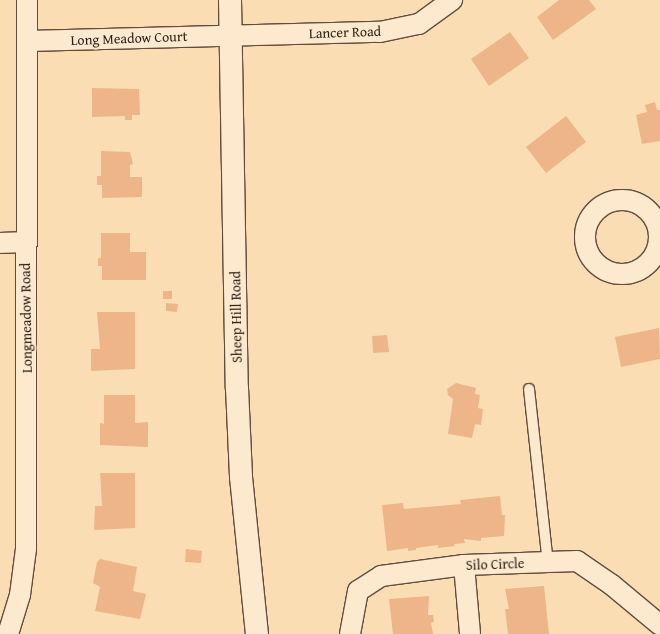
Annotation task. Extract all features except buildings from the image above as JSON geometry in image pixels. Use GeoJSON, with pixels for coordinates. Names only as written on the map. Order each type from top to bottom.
{"type":"FeatureCollection","features":[{"type":"Feature","properties":{"kind":"street","name":"Longmeadow Road"},"geometry":{"type":"LineString","coordinates":[[8,634],[20,596],[26,550],[25,242],[28,41],[27,0]]}},
{"type":"Feature","properties":{"kind":"street","name":"Sheep Hill Road"},"geometry":{"type":"LineString","coordinates":[[230,0],[237,388],[241,477],[257,634]]}},
{"type":"Feature","properties":{"kind":"street","name":"Lancer Road"},"geometry":{"type":"LineString","coordinates":[[230,35],[380,32],[419,24],[452,0]]}},
{"type":"Feature","properties":{"kind":"street","name":"Long Meadow Court"},"geometry":{"type":"LineString","coordinates":[[28,41],[230,35]]}},
{"type":"Feature","properties":{"kind":"street"},"geometry":{"type":"LineString","coordinates":[[0,243],[25,242]]}},
{"type":"Feature","properties":{"kind":"street","name":"Silo Circle"},"geometry":{"type":"LineString","coordinates":[[350,634],[358,591],[380,576],[464,565],[548,562],[577,562],[612,585],[660,625]]}},
{"type":"Feature","properties":{"kind":"street"},"geometry":{"type":"LineString","coordinates":[[464,565],[470,634]]}},
{"type":"Feature","properties":{"kind":"lane"},"geometry":{"type":"LineString","coordinates":[[529,389],[548,562]]}}]}
